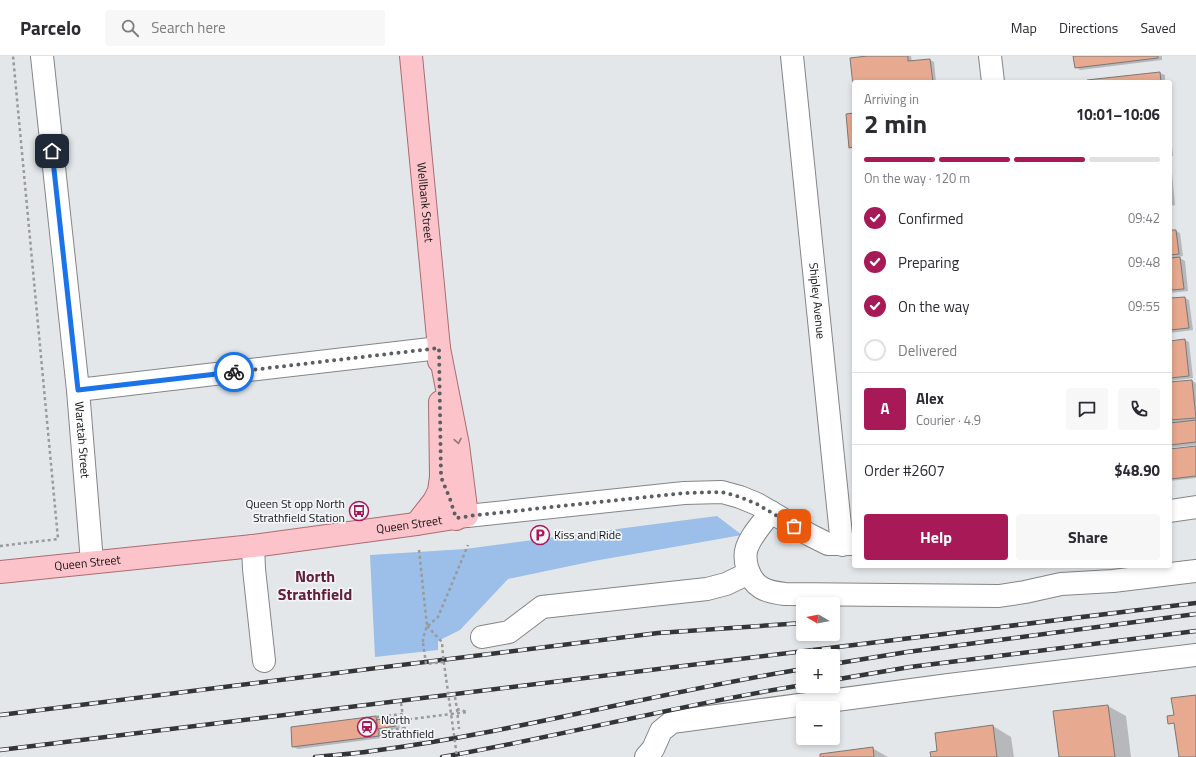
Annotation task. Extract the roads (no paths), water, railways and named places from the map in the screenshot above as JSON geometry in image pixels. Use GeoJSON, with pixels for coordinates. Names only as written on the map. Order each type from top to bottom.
{"type":"FeatureCollection","features":[{"type":"Feature","properties":{"kind":"main road","name":"Wellbank Street"},"geometry":{"type":"LineString","coordinates":[[411,56],[439,348],[441,477],[450,499],[461,517]]}},
{"type":"Feature","properties":{"kind":"main road","name":"Wellbank Street"},"geometry":{"type":"LineString","coordinates":[[439,348],[458,445],[461,517]]}},
{"type":"Feature","properties":{"kind":"main road"},"geometry":{"type":"LineString","coordinates":[[416,524],[439,491],[441,477]]}},
{"type":"Feature","properties":{"kind":"main road","name":"Queen Street"},"geometry":{"type":"LineString","coordinates":[[0,572],[253,546],[461,517]]}},
{"type":"Feature","properties":{"kind":"street","name":"Waratah Street"},"geometry":{"type":"LineString","coordinates":[[42,56],[78,390],[92,562]]}},
{"type":"Feature","properties":{"kind":"street","name":"Shipley Avenue"},"geometry":{"type":"LineString","coordinates":[[792,56],[848,544]]}},
{"type":"Feature","properties":{"kind":"street"},"geometry":{"type":"LineString","coordinates":[[990,56],[993,80]]}},
{"type":"Feature","properties":{"kind":"street"},"geometry":{"type":"LineString","coordinates":[[78,390],[439,348]]}},
{"type":"Feature","properties":{"kind":"street","name":"Queen Street"},"geometry":{"type":"LineString","coordinates":[[461,517],[703,492],[722,492],[740,497],[772,512],[810,536],[828,544],[848,544]]}},
{"type":"Feature","properties":{"kind":"street"},"geometry":{"type":"LineString","coordinates":[[1172,511],[1196,508]]}},
{"type":"Feature","properties":{"kind":"street"},"geometry":{"type":"LineString","coordinates":[[772,512],[756,533],[746,552],[749,573],[754,582],[770,592],[785,594],[999,596],[1061,584],[1112,581],[1196,571]]}},
{"type":"Feature","properties":{"kind":"street"},"geometry":{"type":"LineString","coordinates":[[253,546],[264,661]]}},
{"type":"Feature","properties":{"kind":"street"},"geometry":{"type":"LineString","coordinates":[[482,637],[509,632],[542,607],[707,589],[726,584],[749,573]]}},
{"type":"Feature","properties":{"kind":"street"},"geometry":{"type":"LineString","coordinates":[[646,757],[653,749],[661,731],[672,722],[949,685],[1196,655]]}},
{"type":"Feature","properties":{"kind":"railway"},"geometry":{"type":"LineString","coordinates":[[0,750],[1196,603]]}},
{"type":"Feature","properties":{"kind":"railway"},"geometry":{"type":"LineString","coordinates":[[840,663],[907,652],[1196,614]]}},
{"type":"Feature","properties":{"kind":"railway"},"geometry":{"type":"LineString","coordinates":[[0,715],[658,633],[796,623]]}},
{"type":"Feature","properties":{"kind":"railway"},"geometry":{"type":"LineString","coordinates":[[840,679],[910,667],[1196,631]]}},
{"type":"Feature","properties":{"kind":"railway"},"geometry":{"type":"LineString","coordinates":[[315,757],[365,752],[426,743],[534,723],[749,678],[796,670]]}},
{"type":"Feature","properties":{"kind":"railway"},"geometry":{"type":"LineString","coordinates":[[442,757],[532,740],[713,701],[796,686]]}},
{"type":"Feature","properties":{"kind":"place","name":"Queen St opp North Strathfield Station"},"geometry":{"type":"Point","coordinates":[359,511]}},
{"type":"Feature","properties":{"kind":"place","name":"Kiss and Ride"},"geometry":{"type":"Point","coordinates":[540,535]}},
{"type":"Feature","properties":{"kind":"place","name":"North Strathfield"},"geometry":{"type":"Point","coordinates":[367,727]}},
{"type":"Feature","properties":{"kind":"district","name":"North Strathfield"},"geometry":{"type":"Point","coordinates":[315,585]}}]}
